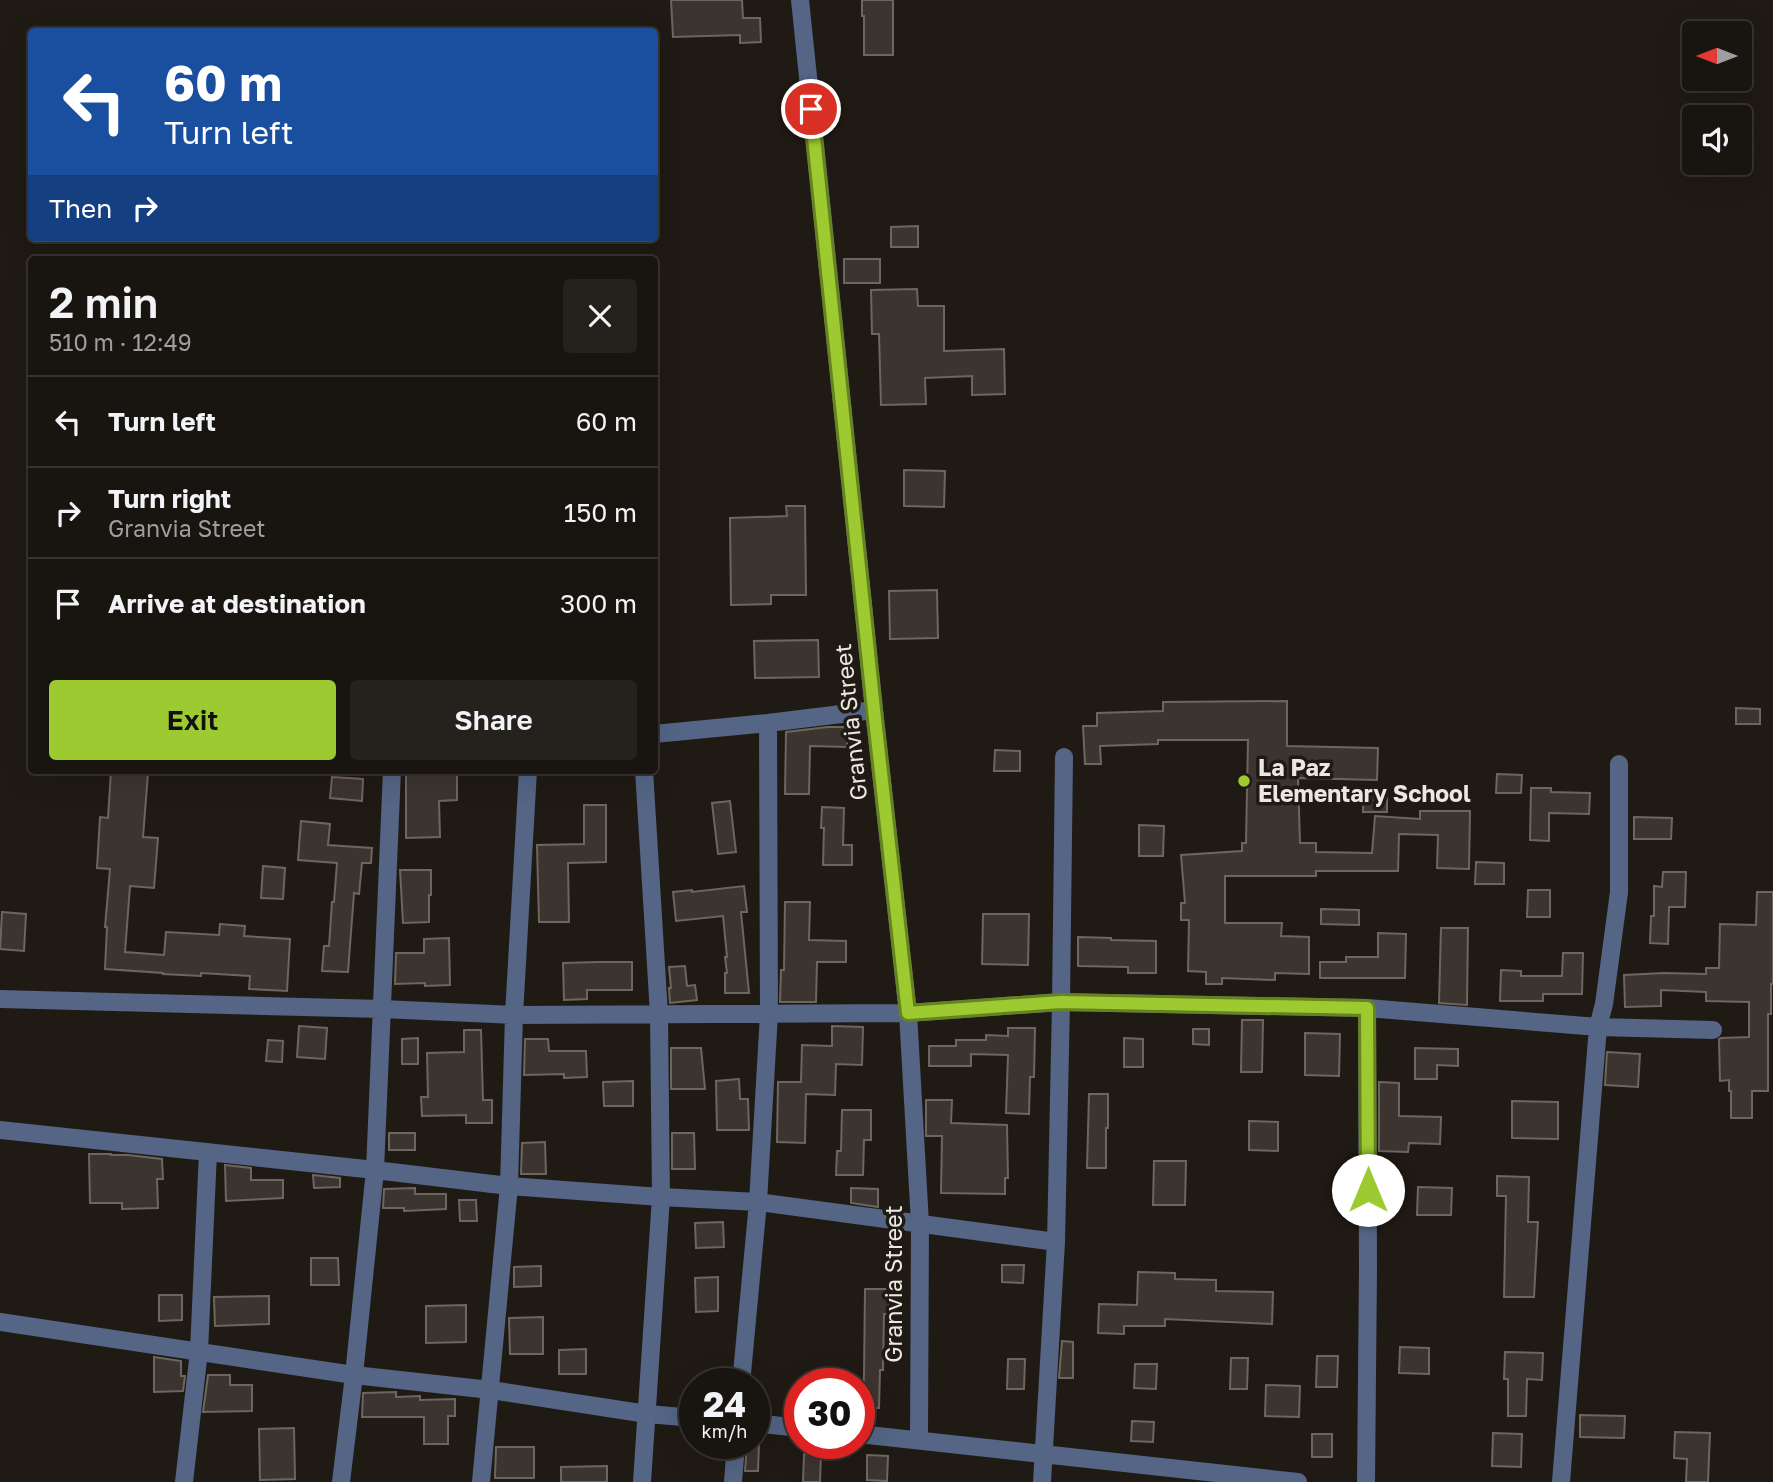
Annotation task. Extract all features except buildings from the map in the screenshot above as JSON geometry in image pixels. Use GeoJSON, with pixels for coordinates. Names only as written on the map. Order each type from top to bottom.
{"type":"FeatureCollection","features":[{"type":"Feature","properties":{"kind":"street","name":"Granvia Street"},"geometry":{"type":"LineString","coordinates":[[800,0],[908,1013],[920,1223],[919,1440]]}},
{"type":"Feature","properties":{"kind":"street"},"geometry":{"type":"LineString","coordinates":[[658,734],[874,710]]}},
{"type":"Feature","properties":{"kind":"street"},"geometry":{"type":"LineString","coordinates":[[742,1368],[758,1202],[769,1014],[768,723]]}},
{"type":"Feature","properties":{"kind":"street"},"geometry":{"type":"LineString","coordinates":[[1042,1482],[1056,1242],[1064,757]]}},
{"type":"Feature","properties":{"kind":"street"},"geometry":{"type":"LineString","coordinates":[[1561,1482],[1598,1027],[1604,1004],[1619,892],[1619,764]]}},
{"type":"Feature","properties":{"kind":"street"},"geometry":{"type":"LineString","coordinates":[[341,1482],[375,1170],[392,774]]}},
{"type":"Feature","properties":{"kind":"street"},"geometry":{"type":"LineString","coordinates":[[481,1482],[509,1186],[514,1015],[528,774]]}},
{"type":"Feature","properties":{"kind":"street"},"geometry":{"type":"LineString","coordinates":[[642,1482],[661,1197],[659,1014],[644,774]]}},
{"type":"Feature","properties":{"kind":"street"},"geometry":{"type":"LineString","coordinates":[[0,999],[514,1015],[908,1013],[1061,1002],[1367,1008],[1598,1027],[1713,1030]]}},
{"type":"Feature","properties":{"kind":"street"},"geometry":{"type":"LineString","coordinates":[[1366,1482],[1367,1008]]}},
{"type":"Feature","properties":{"kind":"street"},"geometry":{"type":"LineString","coordinates":[[0,1130],[509,1186],[758,1202],[1056,1242]]}},
{"type":"Feature","properties":{"kind":"street"},"geometry":{"type":"LineString","coordinates":[[184,1482],[199,1351],[208,1152]]}},
{"type":"Feature","properties":{"kind":"street"},"geometry":{"type":"LineString","coordinates":[[0,1322],[354,1374],[679,1417]]}},
{"type":"Feature","properties":{"kind":"street"},"geometry":{"type":"LineString","coordinates":[[875,1436],[1298,1482]]}},
{"type":"Feature","properties":{"kind":"street"},"geometry":{"type":"LineString","coordinates":[[733,1482],[735,1459]]}},
{"type":"Feature","properties":{"kind":"place","name":"La Paz Elementary School"},"geometry":{"type":"Point","coordinates":[1244,781]}},
{"type":"Feature","properties":{"kind":"route"},"geometry":{"type":"LineString","coordinates":[[811,109],[908,1013],[1061,1002],[1367,1008],[1368,1190]]}}]}
